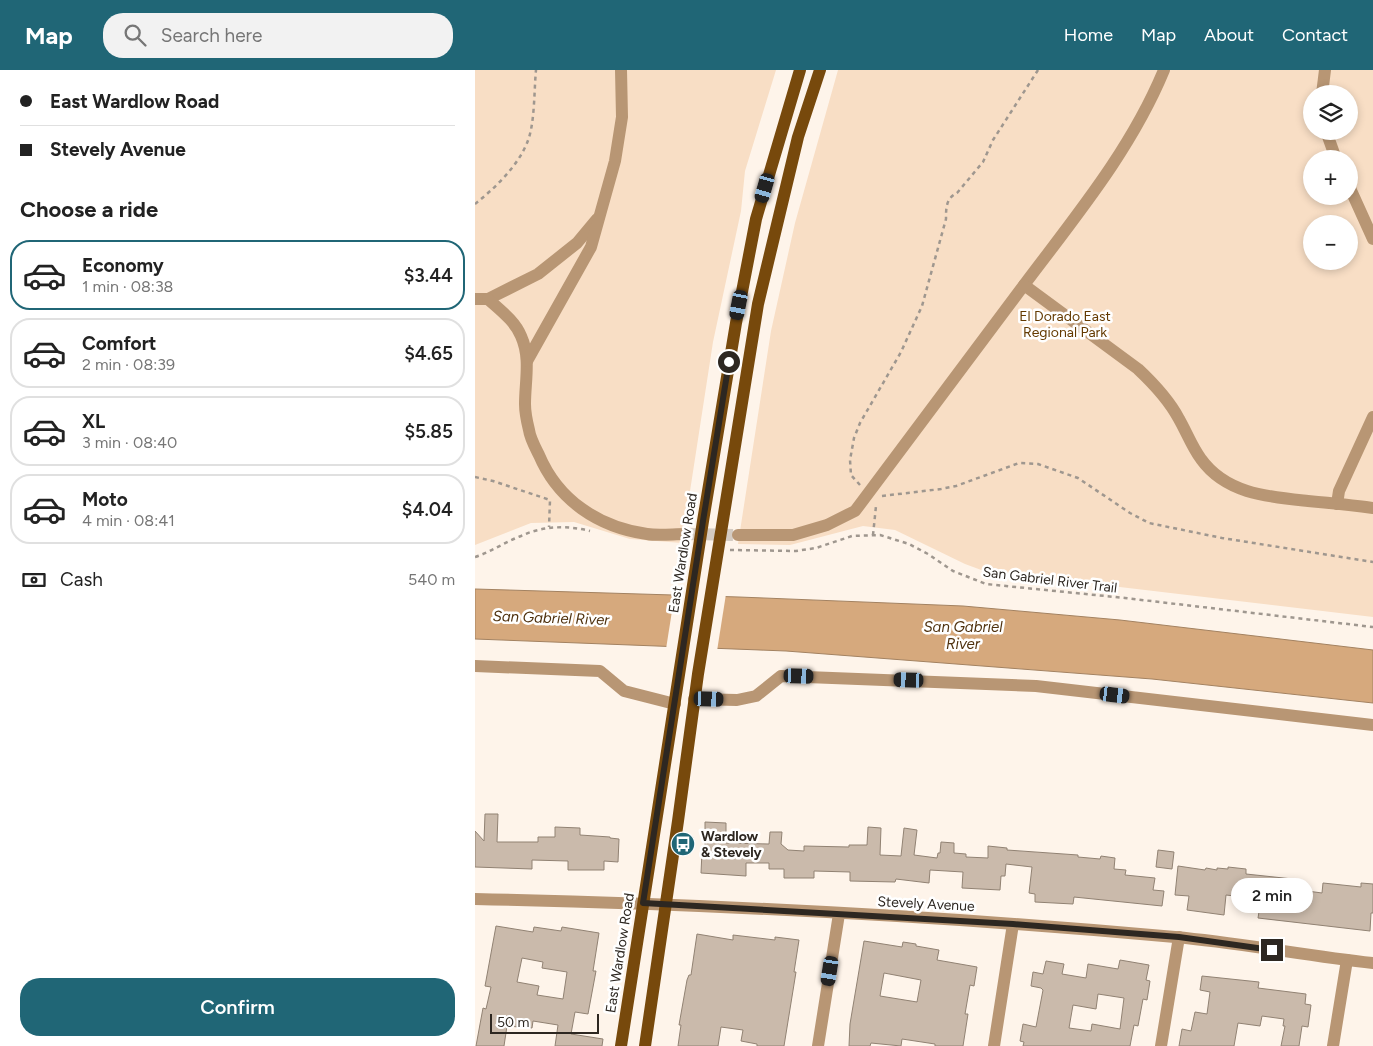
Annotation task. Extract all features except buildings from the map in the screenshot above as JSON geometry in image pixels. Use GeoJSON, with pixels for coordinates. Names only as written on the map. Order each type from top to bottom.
{"type":"FeatureCollection","features":[{"type":"Feature","properties":{"kind":"main road","name":"East Wardlow Road"},"geometry":{"type":"LineString","coordinates":[[621,1046],[736,323],[756,219],[800,70]]}},
{"type":"Feature","properties":{"kind":"main road"},"geometry":{"type":"LineString","coordinates":[[645,1046],[694,699],[758,304],[798,137],[820,70]]}},
{"type":"Feature","properties":{"kind":"street"},"geometry":{"type":"LineString","coordinates":[[527,361],[591,247],[615,161],[622,117],[621,70]]}},
{"type":"Feature","properties":{"kind":"street"},"geometry":{"type":"LineString","coordinates":[[738,535],[793,535],[827,525],[855,511],[1082,208],[1130,138],[1164,70]]}},
{"type":"Feature","properties":{"kind":"street"},"geometry":{"type":"LineString","coordinates":[[1323,85],[1325,70]]}},
{"type":"Feature","properties":{"kind":"street"},"geometry":{"type":"LineString","coordinates":[[1358,205],[1373,239]]}},
{"type":"Feature","properties":{"kind":"street"},"geometry":{"type":"LineString","coordinates":[[475,299],[488,300],[538,274],[577,243],[601,216]]}},
{"type":"Feature","properties":{"kind":"street"},"geometry":{"type":"LineString","coordinates":[[1024,285],[1138,369],[1152,382],[1180,419],[1190,442],[1202,461],[1218,476],[1240,489],[1261,496],[1373,508]]}},
{"type":"Feature","properties":{"kind":"street"},"geometry":{"type":"LineString","coordinates":[[488,300],[507,318],[521,336],[527,361],[525,404],[529,432],[544,467],[560,490],[577,507],[605,522],[648,534],[685,534]]}},
{"type":"Feature","properties":{"kind":"street"},"geometry":{"type":"LineString","coordinates":[[1337,504],[1339,491],[1373,417]]}},
{"type":"Feature","properties":{"kind":"street"},"geometry":{"type":"LineString","coordinates":[[475,666],[600,671],[624,691],[675,704]]}},
{"type":"Feature","properties":{"kind":"street"},"geometry":{"type":"LineString","coordinates":[[694,699],[737,700],[756,696],[781,676],[873,679],[1036,686],[1373,725]]}},
{"type":"Feature","properties":{"kind":"street","name":"Stevely Avenue"},"geometry":{"type":"LineString","coordinates":[[475,899],[666,904],[1013,924],[1179,937],[1373,963]]}},
{"type":"Feature","properties":{"kind":"street"},"geometry":{"type":"LineString","coordinates":[[818,1046],[839,914]]}},
{"type":"Feature","properties":{"kind":"street"},"geometry":{"type":"LineString","coordinates":[[994,1046],[1013,924]]}},
{"type":"Feature","properties":{"kind":"street"},"geometry":{"type":"LineString","coordinates":[[1161,1046],[1179,937]]}},
{"type":"Feature","properties":{"kind":"street"},"geometry":{"type":"LineString","coordinates":[[1333,1046],[1347,960]]}},
{"type":"Feature","properties":{"kind":"path"},"geometry":{"type":"LineString","coordinates":[[475,204],[513,166],[528,142],[531,129],[536,70]]}},
{"type":"Feature","properties":{"kind":"path"},"geometry":{"type":"LineString","coordinates":[[863,487],[851,475],[850,460],[854,438],[901,352],[922,306],[946,219],[946,205],[951,196],[957,193],[983,162],[993,140],[1038,70]]}},
{"type":"Feature","properties":{"kind":"path"},"geometry":{"type":"LineString","coordinates":[[880,496],[956,486],[1019,463],[1038,464],[1078,478],[1130,513],[1149,523],[1222,538],[1373,562]]}},
{"type":"Feature","properties":{"kind":"path"},"geometry":{"type":"LineString","coordinates":[[475,477],[550,500],[549,528]]}},
{"type":"Feature","properties":{"kind":"path"},"geometry":{"type":"LineString","coordinates":[[873,535],[877,503]]}},
{"type":"Feature","properties":{"kind":"path"},"geometry":{"type":"LineString","coordinates":[[475,557],[522,535],[549,528],[573,527],[596,532]]}},
{"type":"Feature","properties":{"kind":"path","name":"San Gabriel River Trail"},"geometry":{"type":"LineString","coordinates":[[723,549],[780,552],[816,548],[852,536],[873,535],[891,537],[928,554],[953,571],[985,584],[1116,597],[1373,627]]}},
{"type":"Feature","properties":{"kind":"green space"},"geometry":{"type":"Polygon","coordinates":[[[475,70],[776,70],[745,171],[741,211],[713,342],[682,543],[630,539],[574,522],[531,523],[475,545],[475,70]]]}},
{"type":"Feature","properties":{"kind":"green space","name":"El Dorado East Regional Park"},"geometry":{"type":"Polygon","coordinates":[[[838,70],[1373,70],[1373,617],[984,571],[965,564],[895,530],[863,526],[790,545],[738,544],[771,331],[795,223],[838,70]]]}},
{"type":"Feature","properties":{"kind":"water","name":"San Gabriel River"},"geometry":{"type":"Polygon","coordinates":[[[475,589],[963,606],[1120,620],[1373,650],[1373,703],[1152,679],[786,651],[475,639],[475,589]]]}},
{"type":"Feature","properties":{"kind":"pier"},"geometry":{"type":"Polygon","coordinates":[[[675,592],[726,594],[717,651],[666,649],[675,592]]]}},
{"type":"Feature","properties":{"kind":"tunnel"},"geometry":{"type":"LineString","coordinates":[[685,534],[738,535]]}},
{"type":"Feature","properties":{"kind":"place","name":"Wardlow & Stevely"},"geometry":{"type":"Point","coordinates":[683,844]}},
{"type":"Feature","properties":{"kind":"route"},"geometry":{"type":"LineString","coordinates":[[729,362],[643,903],[1013,924],[1179,937],[1272,950]]}}]}
